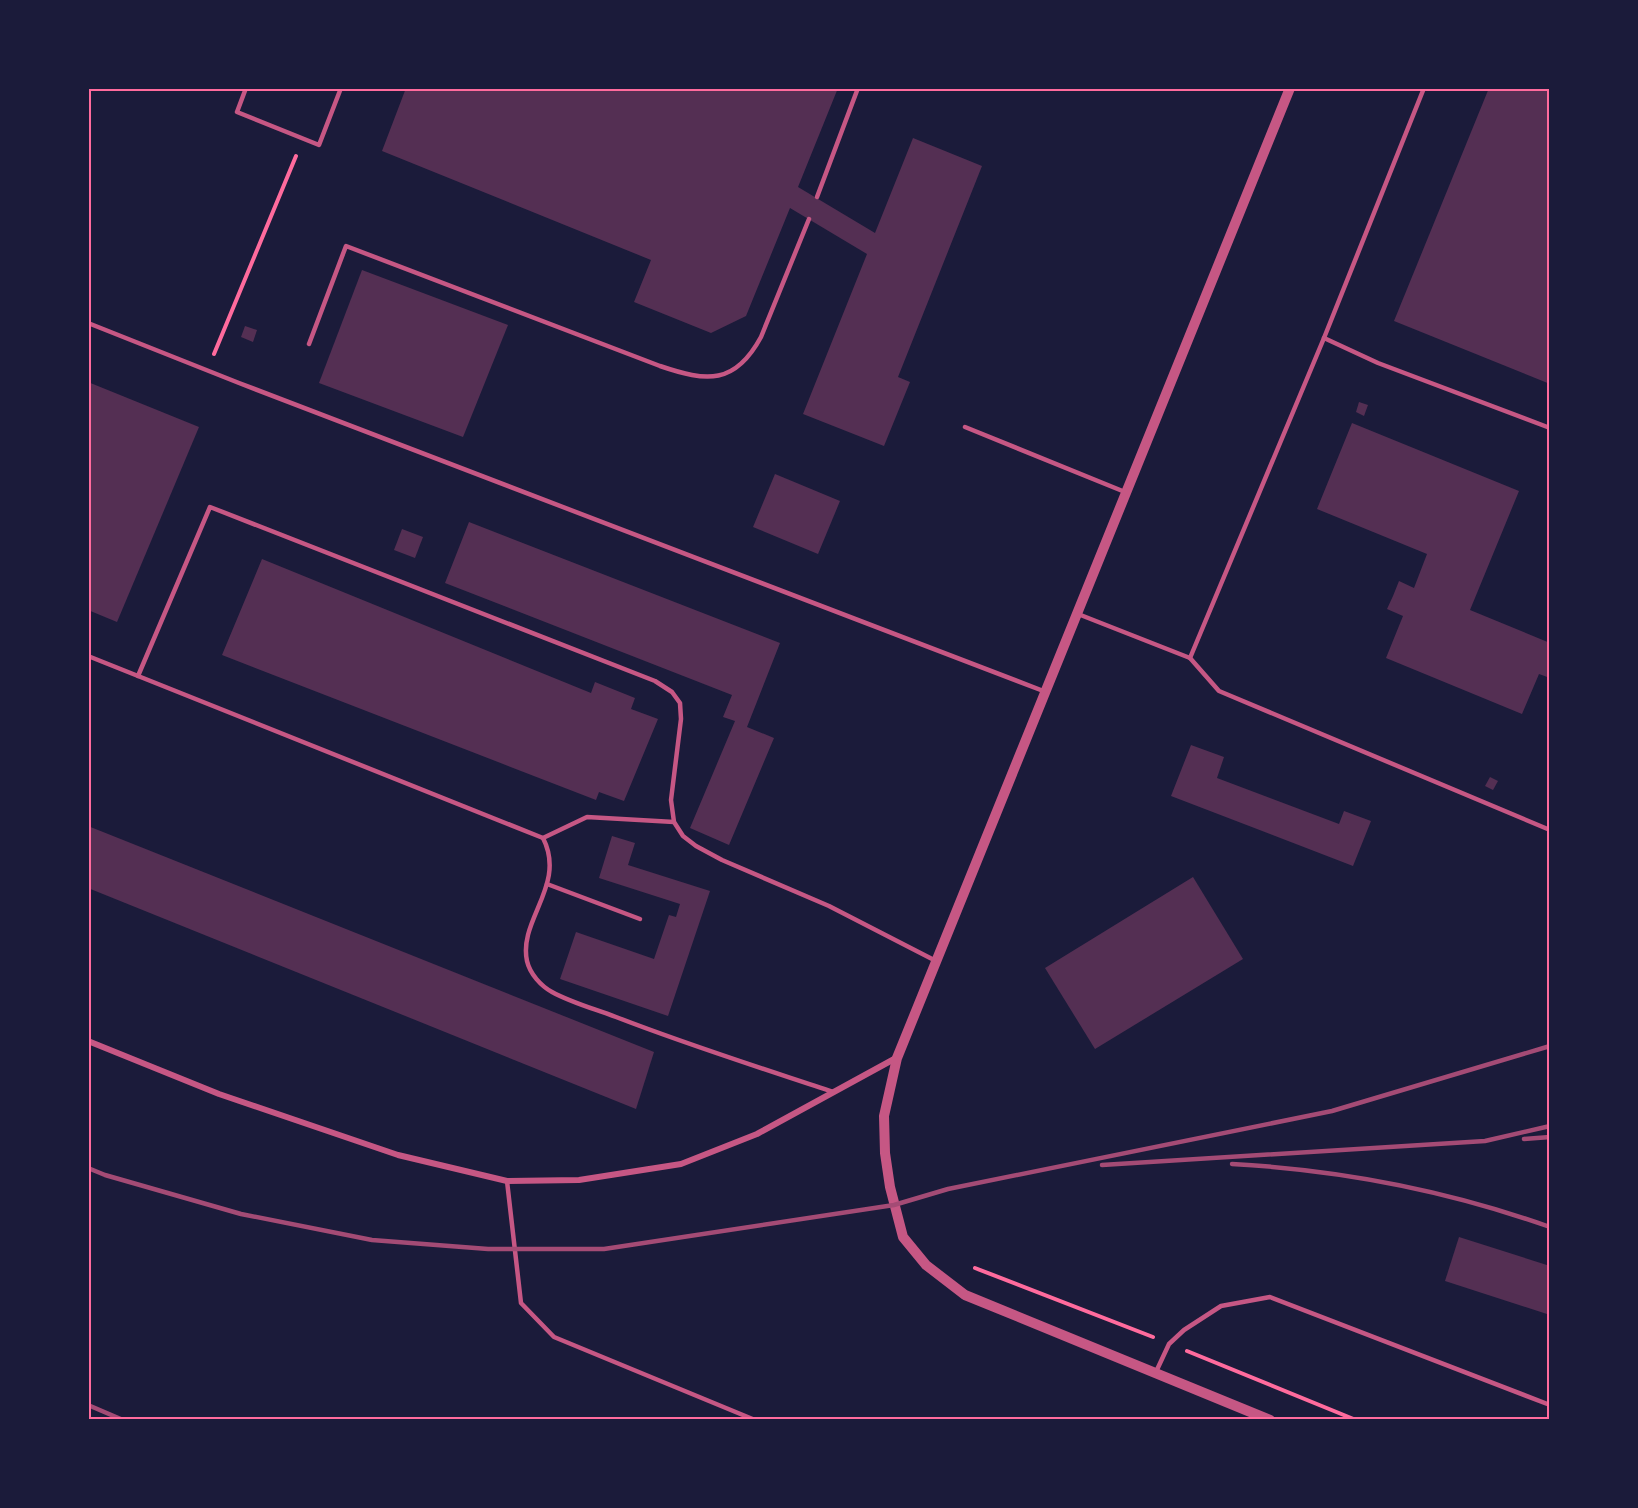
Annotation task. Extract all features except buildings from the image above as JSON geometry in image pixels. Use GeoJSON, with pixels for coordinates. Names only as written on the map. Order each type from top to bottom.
{"type":"FeatureCollection","features":[{"type":"Feature","properties":{"kind":"street"},"geometry":{"type":"LineString","coordinates":[[1270,1419],[965,1295],[926,1265],[903,1237],[890,1187],[885,1153],[884,1116],[897,1058],[1290,88]]}},
{"type":"Feature","properties":{"kind":"street"},"geometry":{"type":"LineString","coordinates":[[88,1041],[219,1094],[398,1155],[507,1181],[579,1180],[681,1164],[757,1134],[897,1058]]}},
{"type":"Feature","properties":{"kind":"lane"},"geometry":{"type":"LineString","coordinates":[[246,88],[237,112],[319,145],[341,88]]}},
{"type":"Feature","properties":{"kind":"lane"},"geometry":{"type":"LineString","coordinates":[[817,197],[858,88]]}},
{"type":"Feature","properties":{"kind":"lane"},"geometry":{"type":"LineString","coordinates":[[1190,658],[1324,338],[1424,88]]}},
{"type":"Feature","properties":{"kind":"lane"},"geometry":{"type":"LineString","coordinates":[[309,344],[346,246],[682,374],[705,377],[724,375],[740,367],[753,352],[809,219]]}},
{"type":"Feature","properties":{"kind":"lane"},"geometry":{"type":"LineString","coordinates":[[88,323],[207,371],[1046,692]]}},
{"type":"Feature","properties":{"kind":"lane"},"geometry":{"type":"LineString","coordinates":[[1324,338],[1378,363],[1550,428]]}},
{"type":"Feature","properties":{"kind":"lane"},"geometry":{"type":"LineString","coordinates":[[965,428],[1127,493]]}},
{"type":"Feature","properties":{"kind":"lane"},"geometry":{"type":"LineString","coordinates":[[138,676],[210,507],[656,681],[672,692],[680,703],[681,719],[671,800],[675,822],[682,836],[723,860],[829,906],[936,961]]}},
{"type":"Feature","properties":{"kind":"lane"},"geometry":{"type":"LineString","coordinates":[[1078,614],[1190,658],[1219,691],[1550,830]]}},
{"type":"Feature","properties":{"kind":"lane"},"geometry":{"type":"LineString","coordinates":[[88,656],[543,838],[550,852],[551,866],[527,941],[527,961],[535,978],[551,992],[662,1035],[834,1092]]}},
{"type":"Feature","properties":{"kind":"lane"},"geometry":{"type":"LineString","coordinates":[[543,838],[587,817],[675,822]]}},
{"type":"Feature","properties":{"kind":"lane"},"geometry":{"type":"LineString","coordinates":[[547,884],[640,919]]}},
{"type":"Feature","properties":{"kind":"lane"},"geometry":{"type":"LineString","coordinates":[[507,1181],[521,1303],[554,1336],[755,1419]]}},
{"type":"Feature","properties":{"kind":"lane"},"geometry":{"type":"LineString","coordinates":[[1155,1374],[1170,1344],[1184,1330],[1221,1306],[1270,1297],[1550,1405]]}},
{"type":"Feature","properties":{"kind":"path"},"geometry":{"type":"LineString","coordinates":[[207,371],[304,139]]}},
{"type":"Feature","properties":{"kind":"railway"},"geometry":{"type":"LineString","coordinates":[[88,1168],[105,1175],[241,1214],[372,1240],[488,1249],[604,1249],[894,1205],[948,1189],[1332,1111],[1550,1046]]}},
{"type":"Feature","properties":{"kind":"railway"},"geometry":{"type":"LineString","coordinates":[[1102,1165],[1485,1141],[1550,1126]]}},
{"type":"Feature","properties":{"kind":"railway"},"geometry":{"type":"LineString","coordinates":[[1524,1139],[1550,1137]]}},
{"type":"Feature","properties":{"kind":"railway"},"geometry":{"type":"LineString","coordinates":[[1232,1164],[1313,1171],[1393,1184],[1472,1202],[1550,1227]]}},
{"type":"Feature","properties":{"kind":"railway"},"geometry":{"type":"LineString","coordinates":[[88,1405],[123,1420]]}}]}
